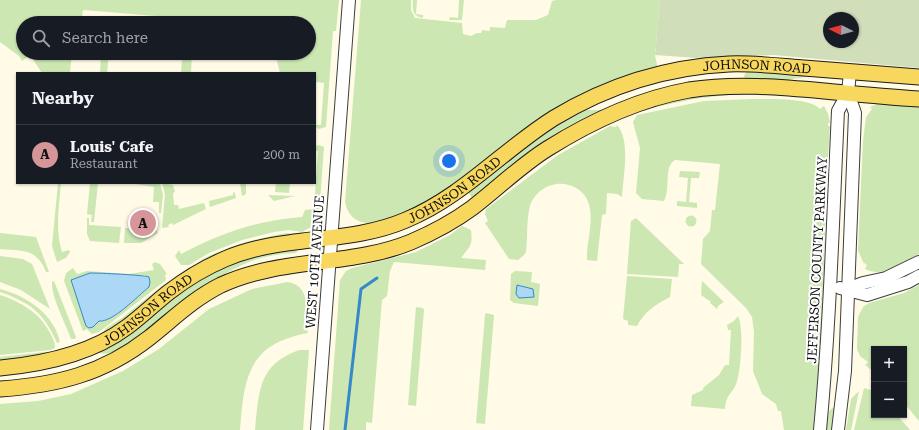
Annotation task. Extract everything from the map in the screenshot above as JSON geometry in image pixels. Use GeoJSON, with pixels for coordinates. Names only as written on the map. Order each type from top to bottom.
{"type":"FeatureCollection","features":[{"type":"Feature","properties":{"kind":"main road","name":"JOHNSON ROAD"},"geometry":{"type":"LineString","coordinates":[[0,368],[42,363],[78,353],[109,339],[126,328],[184,281],[226,258],[266,247],[348,237],[386,228],[427,211],[444,201],[523,139],[550,121],[592,98],[634,81],[681,70],[728,64],[761,65],[919,77]]}},
{"type":"Feature","properties":{"kind":"main road","name":"JOHNSON ROAD"},"geometry":{"type":"LineString","coordinates":[[0,390],[46,385],[82,376],[120,358],[151,337],[195,300],[225,284],[250,274],[269,269],[385,250],[425,236],[471,209],[523,166],[550,147],[590,124],[640,103],[688,90],[726,86],[767,87],[919,99]]}},
{"type":"Feature","properties":{"kind":"street","name":"WEST 10TH AVENUE"},"geometry":{"type":"LineString","coordinates":[[317,430],[328,260],[349,0]]}},
{"type":"Feature","properties":{"kind":"street","name":"JEFFERSON COUNTY PARKWAY"},"geometry":{"type":"LineString","coordinates":[[820,430],[826,371],[838,111],[848,94],[850,72]]}},
{"type":"Feature","properties":{"kind":"street","name":"JEFFERSON COUNTY PARKWAY"},"geometry":{"type":"LineString","coordinates":[[838,430],[845,371],[855,113],[848,94]]}},
{"type":"Feature","properties":{"kind":"street"},"geometry":{"type":"LineString","coordinates":[[847,289],[862,283],[886,278],[919,262]]}},
{"type":"Feature","properties":{"kind":"street"},"geometry":{"type":"LineString","coordinates":[[830,288],[847,289],[862,295],[908,282],[919,276]]}},
{"type":"Feature","properties":{"kind":"green space"},"geometry":{"type":"Polygon","coordinates":[[[0,0],[339,0],[336,31],[333,31],[326,127],[319,129],[316,125],[321,125],[324,83],[316,82],[316,72],[280,72],[277,60],[316,60],[316,16],[156,16],[83,10],[82,16],[16,16],[16,54],[0,42],[0,0]]]}},
{"type":"Feature","properties":{"kind":"green space"},"geometry":{"type":"Polygon","coordinates":[[[361,0],[411,0],[411,10],[415,18],[462,23],[463,34],[471,36],[481,33],[482,30],[490,31],[490,27],[505,28],[507,20],[536,20],[548,15],[552,1],[556,0],[660,0],[655,55],[658,70],[573,100],[533,123],[447,190],[427,203],[405,213],[370,225],[370,223],[361,222],[353,218],[346,207],[345,202],[361,0]]]}},
{"type":"Feature","properties":{"kind":"green space"},"geometry":{"type":"Polygon","coordinates":[[[413,0],[417,0],[416,14],[423,15],[423,18],[415,14],[413,0]]]}},
{"type":"Feature","properties":{"kind":"green space"},"geometry":{"type":"Polygon","coordinates":[[[459,0],[464,0],[462,20],[449,20],[450,17],[458,18],[459,0]]]}},
{"type":"Feature","properties":{"kind":"green space"},"geometry":{"type":"Polygon","coordinates":[[[660,0],[919,0],[919,68],[773,55],[696,58],[655,55],[660,0]]]}},
{"type":"Feature","properties":{"kind":"green space"},"geometry":{"type":"Polygon","coordinates":[[[33,60],[71,60],[70,72],[41,72],[33,60]]]}},
{"type":"Feature","properties":{"kind":"green space"},"geometry":{"type":"Polygon","coordinates":[[[101,60],[108,60],[107,72],[100,72],[101,60]]]}},
{"type":"Feature","properties":{"kind":"green space"},"geometry":{"type":"Polygon","coordinates":[[[182,60],[192,60],[191,72],[181,72],[182,60]]]}},
{"type":"Feature","properties":{"kind":"green space"},"geometry":{"type":"Polygon","coordinates":[[[747,72],[807,77],[778,81],[745,79],[744,75],[747,72]]]}},
{"type":"Feature","properties":{"kind":"green space"},"geometry":{"type":"Polygon","coordinates":[[[732,93],[813,97],[746,94],[694,99],[645,108],[682,99],[732,93]]]}},
{"type":"Feature","properties":{"kind":"green space"},"geometry":{"type":"Polygon","coordinates":[[[777,99],[807,102],[820,109],[824,106],[830,123],[828,123],[828,126],[830,126],[820,355],[813,430],[784,430],[781,411],[778,411],[776,404],[762,394],[753,371],[754,332],[752,317],[746,308],[701,264],[703,239],[710,231],[712,210],[715,210],[720,164],[675,160],[671,163],[669,168],[667,191],[664,201],[642,199],[636,193],[640,148],[633,122],[637,115],[704,101],[777,99]]]}},
{"type":"Feature","properties":{"kind":"green space"},"geometry":{"type":"Polygon","coordinates":[[[880,103],[919,107],[919,254],[900,266],[879,272],[865,269],[867,265],[863,262],[858,250],[863,141],[866,117],[872,109],[870,107],[880,103]]]}},
{"type":"Feature","properties":{"kind":"green space"},"geometry":{"type":"Polygon","coordinates":[[[586,110],[602,110],[567,128],[550,139],[518,161],[472,198],[468,192],[510,158],[554,127],[586,110]]]}},
{"type":"Feature","properties":{"kind":"green space"},"geometry":{"type":"Polygon","coordinates":[[[617,125],[624,140],[625,149],[625,169],[622,197],[617,194],[607,193],[606,214],[602,215],[597,261],[587,260],[591,219],[588,201],[579,190],[573,186],[563,184],[551,185],[545,188],[532,200],[529,211],[526,252],[518,260],[509,259],[485,223],[488,221],[485,214],[486,209],[558,155],[610,126],[616,127],[617,125]]]}},
{"type":"Feature","properties":{"kind":"green space"},"geometry":{"type":"Polygon","coordinates":[[[319,145],[324,147],[319,215],[313,226],[302,232],[289,230],[274,232],[242,240],[209,253],[189,265],[181,265],[175,256],[179,250],[181,254],[225,234],[269,221],[302,217],[305,210],[314,209],[318,151],[316,151],[316,146],[319,145]]]}},
{"type":"Feature","properties":{"kind":"green space"},"geometry":{"type":"Polygon","coordinates":[[[680,171],[700,172],[699,178],[691,178],[689,202],[697,203],[697,208],[677,206],[677,201],[686,202],[688,178],[679,177],[680,171]]]}},
{"type":"Feature","properties":{"kind":"green space"},"geometry":{"type":"Polygon","coordinates":[[[58,184],[61,184],[58,218],[60,243],[62,252],[69,250],[70,252],[66,258],[57,262],[52,246],[58,184]]]}},
{"type":"Feature","properties":{"kind":"green space"},"geometry":{"type":"Polygon","coordinates":[[[90,184],[98,184],[94,222],[91,222],[92,215],[87,214],[90,184]]]}},
{"type":"Feature","properties":{"kind":"green space"},"geometry":{"type":"Polygon","coordinates":[[[136,184],[160,184],[163,195],[161,213],[159,213],[159,202],[153,202],[154,187],[136,184]]]}},
{"type":"Feature","properties":{"kind":"green space"},"geometry":{"type":"Polygon","coordinates":[[[162,184],[173,185],[175,192],[173,193],[174,205],[178,205],[179,209],[204,203],[206,209],[173,225],[172,223],[168,225],[169,227],[162,228],[165,194],[162,184]]]}},
{"type":"Feature","properties":{"kind":"green space"},"geometry":{"type":"Polygon","coordinates":[[[240,184],[246,184],[246,194],[242,196],[240,184]]]}},
{"type":"Feature","properties":{"kind":"green space"},"geometry":{"type":"Polygon","coordinates":[[[276,184],[290,184],[289,193],[275,192],[276,184]]]}},
{"type":"Feature","properties":{"kind":"green space"},"geometry":{"type":"Polygon","coordinates":[[[233,192],[235,193],[236,198],[210,207],[209,201],[233,195],[233,192]]]}},
{"type":"Feature","properties":{"kind":"green space"},"geometry":{"type":"Polygon","coordinates":[[[268,195],[295,196],[274,201],[268,195]]]}},
{"type":"Feature","properties":{"kind":"green space"},"geometry":{"type":"Polygon","coordinates":[[[691,215],[695,217],[697,221],[695,225],[691,227],[687,225],[685,221],[687,217],[691,215]]]}},
{"type":"Feature","properties":{"kind":"green space"},"geometry":{"type":"Polygon","coordinates":[[[87,218],[89,218],[89,225],[121,227],[119,243],[90,241],[87,234],[87,218]]]}},
{"type":"Feature","properties":{"kind":"green space"},"geometry":{"type":"Polygon","coordinates":[[[636,218],[684,264],[679,264],[678,277],[627,274],[631,221],[636,218]]]}},
{"type":"Feature","properties":{"kind":"green space"},"geometry":{"type":"Polygon","coordinates":[[[462,226],[471,230],[472,239],[469,248],[461,258],[486,260],[485,270],[394,262],[390,271],[387,296],[382,300],[372,423],[366,422],[366,430],[329,430],[340,280],[346,271],[352,268],[416,252],[450,235],[462,226]]]}},
{"type":"Feature","properties":{"kind":"green space"},"geometry":{"type":"Polygon","coordinates":[[[125,228],[157,230],[158,233],[141,243],[124,243],[125,228]]]}},
{"type":"Feature","properties":{"kind":"green space"},"geometry":{"type":"Polygon","coordinates":[[[0,233],[36,237],[49,272],[46,272],[38,259],[28,252],[0,249],[0,233]]]}},
{"type":"Feature","properties":{"kind":"green space"},"geometry":{"type":"Polygon","coordinates":[[[287,233],[299,235],[194,268],[193,266],[215,253],[256,240],[287,233]]]}},
{"type":"Feature","properties":{"kind":"green space"},"geometry":{"type":"Polygon","coordinates":[[[296,249],[297,252],[295,253],[275,255],[248,262],[214,280],[187,298],[132,342],[109,353],[99,353],[154,310],[193,284],[213,273],[235,263],[262,254],[296,249]]]}},
{"type":"Feature","properties":{"kind":"green space"},"geometry":{"type":"Polygon","coordinates":[[[0,256],[23,259],[32,264],[50,309],[21,290],[0,282],[0,256]]]}},
{"type":"Feature","properties":{"kind":"green space"},"geometry":{"type":"Polygon","coordinates":[[[155,262],[160,264],[167,274],[165,275],[166,280],[99,332],[92,334],[87,329],[83,331],[64,281],[66,273],[73,268],[77,274],[87,271],[129,274],[154,270],[152,264],[155,262]],[[90,273],[93,327],[99,321],[111,318],[118,313],[149,287],[145,275],[127,276],[90,273]]]}},
{"type":"Feature","properties":{"kind":"green space"},"geometry":{"type":"Polygon","coordinates":[[[515,271],[532,272],[531,282],[540,284],[538,306],[514,303],[510,300],[511,274],[515,271]]]}},
{"type":"Feature","properties":{"kind":"green space"},"geometry":{"type":"Polygon","coordinates":[[[627,276],[672,279],[670,297],[643,316],[637,326],[628,325],[628,321],[623,319],[627,276]]]}},
{"type":"Feature","properties":{"kind":"green space"},"geometry":{"type":"Polygon","coordinates":[[[54,281],[76,337],[75,339],[71,339],[56,303],[52,288],[52,282],[54,281]]]}},
{"type":"Feature","properties":{"kind":"green space"},"geometry":{"type":"Polygon","coordinates":[[[702,281],[724,302],[718,306],[717,309],[710,303],[711,302],[701,295],[702,281]]]}},
{"type":"Feature","properties":{"kind":"green space"},"geometry":{"type":"Polygon","coordinates":[[[288,282],[301,289],[304,295],[306,302],[308,333],[288,338],[273,345],[261,355],[253,366],[247,379],[240,430],[0,430],[0,404],[38,401],[71,394],[123,371],[159,349],[209,309],[252,289],[288,282]]]}},
{"type":"Feature","properties":{"kind":"green space"},"geometry":{"type":"Polygon","coordinates":[[[919,285],[919,421],[907,407],[907,346],[871,346],[871,370],[865,365],[868,362],[860,356],[857,349],[858,317],[863,307],[869,303],[904,293],[919,285]]]}},
{"type":"Feature","properties":{"kind":"green space"},"geometry":{"type":"Polygon","coordinates":[[[162,286],[164,288],[122,323],[101,335],[106,328],[122,318],[162,286]]]}},
{"type":"Feature","properties":{"kind":"green space"},"geometry":{"type":"Polygon","coordinates":[[[0,289],[20,296],[38,308],[52,323],[60,342],[57,343],[47,324],[35,310],[20,300],[0,292],[0,289]]]}},
{"type":"Feature","properties":{"kind":"green space"},"geometry":{"type":"Polygon","coordinates":[[[0,295],[15,301],[35,314],[46,326],[54,340],[55,348],[50,350],[0,355],[0,295]]]}},
{"type":"Feature","properties":{"kind":"green space"},"geometry":{"type":"Polygon","coordinates":[[[416,307],[423,308],[424,310],[416,406],[408,405],[416,307]]]}},
{"type":"Feature","properties":{"kind":"green space"},"geometry":{"type":"Polygon","coordinates":[[[486,313],[494,315],[485,424],[476,423],[486,313]]]}},
{"type":"Feature","properties":{"kind":"green space"},"geometry":{"type":"Polygon","coordinates":[[[738,316],[741,329],[740,367],[736,385],[728,396],[725,409],[691,406],[692,395],[703,390],[703,388],[719,375],[725,365],[729,365],[731,330],[728,330],[727,325],[734,321],[738,316]]]}},
{"type":"Feature","properties":{"kind":"green space"},"geometry":{"type":"Polygon","coordinates":[[[299,350],[309,350],[303,430],[255,430],[258,403],[263,381],[275,363],[299,350]]]}},
{"type":"Feature","properties":{"kind":"green space"},"geometry":{"type":"Polygon","coordinates":[[[53,352],[45,356],[0,361],[0,357],[53,352]]]}},
{"type":"Feature","properties":{"kind":"green space"},"geometry":{"type":"Polygon","coordinates":[[[864,388],[871,390],[871,418],[900,418],[910,430],[854,430],[864,388]]]}},
{"type":"Feature","properties":{"kind":"green space"},"geometry":{"type":"Polygon","coordinates":[[[859,391],[851,430],[846,430],[851,399],[859,391]]]}},
{"type":"Feature","properties":{"kind":"green space"},"geometry":{"type":"Polygon","coordinates":[[[837,406],[834,430],[826,430],[829,411],[837,406]]]}},
{"type":"Feature","properties":{"kind":"water"},"geometry":{"type":"Polygon","coordinates":[[[90,273],[146,276],[149,277],[150,282],[149,287],[118,313],[111,318],[99,321],[93,327],[89,328],[86,326],[71,280],[90,273]]]}},
{"type":"Feature","properties":{"kind":"water"},"geometry":{"type":"Polygon","coordinates":[[[517,285],[533,289],[534,297],[519,298],[516,294],[517,285]]]}},
{"type":"Feature","properties":{"kind":"waterway"},"geometry":{"type":"LineString","coordinates":[[345,430],[361,289],[377,278]]}},
{"type":"Feature","properties":{"kind":"place","name":"Louis' Cafe"},"geometry":{"type":"Point","coordinates":[143,223]}}]}
